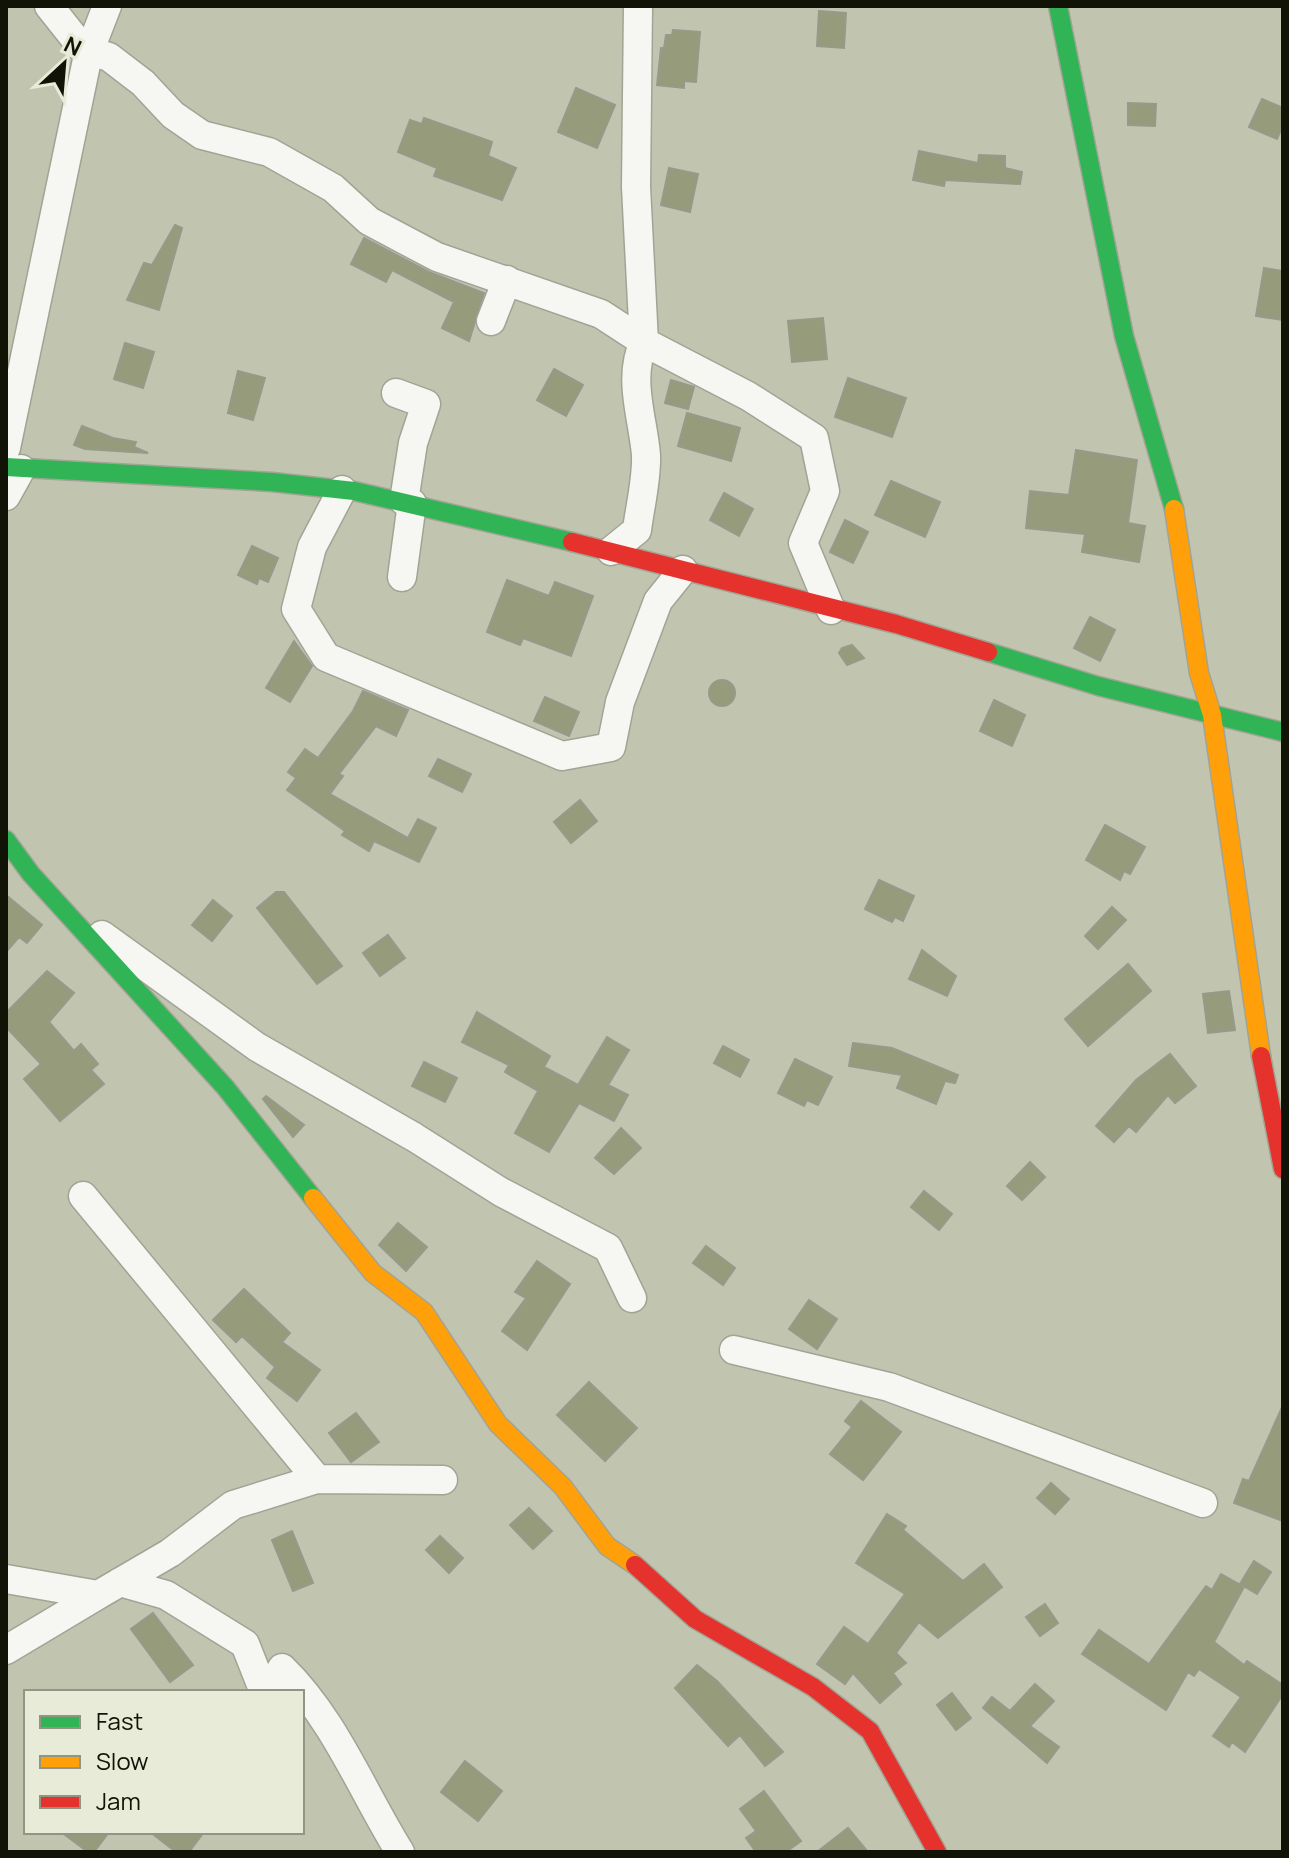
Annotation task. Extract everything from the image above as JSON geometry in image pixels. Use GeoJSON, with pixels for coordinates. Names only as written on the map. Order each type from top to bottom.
{"type":"FeatureCollection","features":[{"type":"Feature","properties":{"kind":"street"},"geometry":{"type":"LineString","coordinates":[[49,6],[89,53],[109,57],[143,83],[173,115],[202,135],[269,152],[333,188],[369,221],[437,257],[601,314],[644,342],[748,396],[814,438],[825,491],[803,543],[830,609]]}},
{"type":"Feature","properties":{"kind":"street"},"geometry":{"type":"LineString","coordinates":[[6,496],[89,53],[107,6]]}},
{"type":"Feature","properties":{"kind":"street"},"geometry":{"type":"LineString","coordinates":[[611,551],[637,530],[646,457],[636,396],[639,352],[644,342],[636,187],[638,6]]}},
{"type":"Feature","properties":{"kind":"street"},"geometry":{"type":"LineString","coordinates":[[1058,6],[1124,336],[1179,528],[1199,673],[1212,715],[1276,1106],[1283,1169]]}},
{"type":"Feature","properties":{"kind":"street"},"geometry":{"type":"LineString","coordinates":[[491,321],[507,280]]}},
{"type":"Feature","properties":{"kind":"street"},"geometry":{"type":"LineString","coordinates":[[396,393],[426,404],[413,443],[402,577]]}},
{"type":"Feature","properties":{"kind":"street"},"geometry":{"type":"LineString","coordinates":[[11,461],[272,482],[408,502],[611,551],[1283,732]]}},
{"type":"Feature","properties":{"kind":"street"},"geometry":{"type":"LineString","coordinates":[[342,490],[312,547],[296,609],[326,657],[562,756],[611,747],[620,702],[658,601],[683,570]]}},
{"type":"Feature","properties":{"kind":"street"},"geometry":{"type":"LineString","coordinates":[[6,840],[58,903],[225,1087],[373,1273],[424,1312],[498,1424],[563,1487],[607,1546],[643,1571],[665,1595],[695,1619],[813,1687],[870,1731],[937,1852]]}},
{"type":"Feature","properties":{"kind":"street"},"geometry":{"type":"LineString","coordinates":[[58,903],[257,1047],[414,1137],[501,1192],[608,1248],[632,1298]]}},
{"type":"Feature","properties":{"kind":"street"},"geometry":{"type":"LineString","coordinates":[[83,1196],[317,1479]]}},
{"type":"Feature","properties":{"kind":"street"},"geometry":{"type":"LineString","coordinates":[[734,1350],[889,1387],[1203,1503]]}},
{"type":"Feature","properties":{"kind":"street"},"geometry":{"type":"LineString","coordinates":[[6,1650],[170,1553],[233,1505],[317,1479],[443,1480]]}},
{"type":"Feature","properties":{"kind":"street"},"geometry":{"type":"LineString","coordinates":[[6,1579],[166,1595],[245,1644],[265,1690]]}},
{"type":"Feature","properties":{"kind":"street"},"geometry":{"type":"LineString","coordinates":[[267,1690],[282,1668],[303,1690]]}},
{"type":"Feature","properties":{"kind":"street"},"geometry":{"type":"LineString","coordinates":[[304,1692],[345,1754],[400,1852]]}},
{"type":"Feature","properties":{"kind":"building"},"geometry":{"type":"Polygon","coordinates":[[[819,11],[846,13],[844,48],[817,46],[819,11]]]}},
{"type":"Feature","properties":{"kind":"building"},"geometry":{"type":"Polygon","coordinates":[[[673,30],[700,32],[696,82],[684,81],[684,88],[657,85],[661,48],[664,48],[666,35],[672,35],[673,30]]]}},
{"type":"Feature","properties":{"kind":"building"},"geometry":{"type":"Polygon","coordinates":[[[576,88],[615,105],[597,148],[558,132],[576,88]]]}},
{"type":"Feature","properties":{"kind":"building"},"geometry":{"type":"Polygon","coordinates":[[[1262,99],[1283,108],[1283,125],[1277,139],[1249,127],[1262,99]]]}},
{"type":"Feature","properties":{"kind":"building"},"geometry":{"type":"Polygon","coordinates":[[[1128,103],[1156,104],[1155,126],[1128,125],[1128,103]]]}},
{"type":"Feature","properties":{"kind":"building"},"geometry":{"type":"Polygon","coordinates":[[[424,118],[492,142],[488,156],[516,168],[502,200],[434,176],[437,168],[398,152],[410,120],[422,124],[424,118]]]}},
{"type":"Feature","properties":{"kind":"building"},"geometry":{"type":"Polygon","coordinates":[[[919,151],[978,163],[979,155],[1005,156],[1005,168],[1022,172],[1020,184],[945,180],[944,186],[913,180],[919,151]]]}},
{"type":"Feature","properties":{"kind":"building"},"geometry":{"type":"Polygon","coordinates":[[[669,168],[698,174],[690,212],[661,205],[669,168]]]}},
{"type":"Feature","properties":{"kind":"building"},"geometry":{"type":"Polygon","coordinates":[[[175,225],[182,228],[159,310],[127,300],[144,263],[152,265],[175,225]]]}},
{"type":"Feature","properties":{"kind":"building"},"geometry":{"type":"Polygon","coordinates":[[[364,238],[429,272],[484,293],[469,341],[442,328],[454,302],[392,270],[386,282],[351,264],[364,238]]]}},
{"type":"Feature","properties":{"kind":"building"},"geometry":{"type":"Polygon","coordinates":[[[1264,268],[1283,271],[1283,320],[1256,316],[1264,268]]]}},
{"type":"Feature","properties":{"kind":"building"},"geometry":{"type":"Polygon","coordinates":[[[823,318],[827,359],[792,362],[788,321],[823,318]]]}},
{"type":"Feature","properties":{"kind":"building"},"geometry":{"type":"Polygon","coordinates":[[[125,343],[154,352],[143,388],[114,379],[125,343]]]}},
{"type":"Feature","properties":{"kind":"building"},"geometry":{"type":"Polygon","coordinates":[[[554,369],[583,385],[566,416],[537,400],[554,369]]]}},
{"type":"Feature","properties":{"kind":"building"},"geometry":{"type":"Polygon","coordinates":[[[238,371],[265,378],[253,420],[228,413],[238,371]]]}},
{"type":"Feature","properties":{"kind":"building"},"geometry":{"type":"Polygon","coordinates":[[[848,378],[906,398],[892,437],[835,417],[848,378]]]}},
{"type":"Feature","properties":{"kind":"building"},"geometry":{"type":"Polygon","coordinates":[[[671,380],[694,387],[688,409],[665,403],[671,380]]]}},
{"type":"Feature","properties":{"kind":"building"},"geometry":{"type":"Polygon","coordinates":[[[687,413],[740,428],[731,461],[678,446],[687,413]]]}},
{"type":"Feature","properties":{"kind":"building"},"geometry":{"type":"Polygon","coordinates":[[[82,426],[113,438],[136,442],[134,447],[148,453],[85,449],[74,445],[82,426]]]}},
{"type":"Feature","properties":{"kind":"building"},"geometry":{"type":"Polygon","coordinates":[[[1076,450],[1137,460],[1128,523],[1145,526],[1139,562],[1082,552],[1085,534],[1026,528],[1030,491],[1069,495],[1076,450]]]}},
{"type":"Feature","properties":{"kind":"building"},"geometry":{"type":"Polygon","coordinates":[[[891,481],[940,502],[925,537],[875,515],[891,481]]]}},
{"type":"Feature","properties":{"kind":"building"},"geometry":{"type":"Polygon","coordinates":[[[724,493],[753,509],[739,536],[710,520],[724,493]]]}},
{"type":"Feature","properties":{"kind":"building"},"geometry":{"type":"Polygon","coordinates":[[[845,520],[868,532],[853,563],[830,552],[845,520]]]}},
{"type":"Feature","properties":{"kind":"building"},"geometry":{"type":"Polygon","coordinates":[[[252,546],[278,558],[268,582],[259,578],[257,584],[238,575],[252,546]]]}},
{"type":"Feature","properties":{"kind":"building"},"geometry":{"type":"Polygon","coordinates":[[[507,580],[549,596],[555,582],[593,596],[571,656],[523,638],[520,645],[487,632],[507,580]]]}},
{"type":"Feature","properties":{"kind":"building"},"geometry":{"type":"Polygon","coordinates":[[[1090,617],[1115,630],[1100,661],[1074,648],[1090,617]]]}},
{"type":"Feature","properties":{"kind":"building"},"geometry":{"type":"Polygon","coordinates":[[[294,641],[312,666],[290,702],[266,688],[294,641]]]}},
{"type":"Feature","properties":{"kind":"building"},"geometry":{"type":"Polygon","coordinates":[[[852,645],[864,658],[847,665],[839,653],[842,648],[852,645]]]}},
{"type":"Feature","properties":{"kind":"building"},"geometry":{"type":"Polygon","coordinates":[[[722,680],[731,684],[735,693],[731,702],[722,706],[713,702],[709,693],[713,684],[722,680]]]}},
{"type":"Feature","properties":{"kind":"building"},"geometry":{"type":"Polygon","coordinates":[[[363,691],[408,710],[396,736],[376,726],[339,774],[343,776],[330,794],[408,838],[418,819],[436,828],[419,862],[374,841],[369,851],[342,835],[345,831],[287,790],[296,778],[288,772],[305,749],[318,758],[353,711],[363,691]]]}},
{"type":"Feature","properties":{"kind":"building"},"geometry":{"type":"Polygon","coordinates":[[[545,697],[579,712],[569,736],[534,721],[545,697]]]}},
{"type":"Feature","properties":{"kind":"building"},"geometry":{"type":"Polygon","coordinates":[[[994,700],[1025,715],[1012,746],[980,731],[994,700]]]}},
{"type":"Feature","properties":{"kind":"building"},"geometry":{"type":"Polygon","coordinates":[[[438,759],[471,774],[462,792],[429,776],[438,759]]]}},
{"type":"Feature","properties":{"kind":"building"},"geometry":{"type":"Polygon","coordinates":[[[580,800],[597,821],[571,843],[554,822],[580,800]]]}},
{"type":"Feature","properties":{"kind":"building"},"geometry":{"type":"Polygon","coordinates":[[[1105,825],[1145,847],[1130,874],[1124,871],[1120,880],[1086,860],[1105,825]]]}},
{"type":"Feature","properties":{"kind":"building"},"geometry":{"type":"Polygon","coordinates":[[[879,880],[914,896],[903,921],[895,917],[892,922],[865,909],[879,880]]]}},
{"type":"Feature","properties":{"kind":"building"},"geometry":{"type":"Polygon","coordinates":[[[276,892],[284,892],[342,966],[317,984],[257,908],[276,892]]]}},
{"type":"Feature","properties":{"kind":"building"},"geometry":{"type":"Polygon","coordinates":[[[6,895],[42,925],[27,943],[19,937],[6,952],[6,895]]]}},
{"type":"Feature","properties":{"kind":"building"},"geometry":{"type":"Polygon","coordinates":[[[213,900],[232,916],[212,941],[192,925],[213,900]]]}},
{"type":"Feature","properties":{"kind":"building"},"geometry":{"type":"Polygon","coordinates":[[[1112,907],[1126,920],[1098,949],[1085,936],[1112,907]]]}},
{"type":"Feature","properties":{"kind":"building"},"geometry":{"type":"Polygon","coordinates":[[[388,935],[405,958],[380,976],[363,953],[388,935]]]}},
{"type":"Feature","properties":{"kind":"building"},"geometry":{"type":"Polygon","coordinates":[[[922,950],[956,976],[947,996],[909,979],[922,950]]]}},
{"type":"Feature","properties":{"kind":"building"},"geometry":{"type":"Polygon","coordinates":[[[1128,964],[1151,991],[1088,1046],[1065,1019],[1128,964]]]}},
{"type":"Feature","properties":{"kind":"building"},"geometry":{"type":"Polygon","coordinates":[[[47,971],[74,993],[49,1022],[74,1051],[81,1044],[98,1064],[91,1070],[104,1084],[60,1121],[24,1079],[41,1064],[6,1027],[6,1013],[47,971]]]}},
{"type":"Feature","properties":{"kind":"building"},"geometry":{"type":"Polygon","coordinates":[[[1229,991],[1235,1030],[1208,1033],[1203,994],[1229,991]]]}},
{"type":"Feature","properties":{"kind":"building"},"geometry":{"type":"Polygon","coordinates":[[[477,1012],[550,1056],[544,1067],[578,1085],[607,1037],[629,1050],[608,1085],[628,1095],[614,1121],[579,1103],[549,1152],[515,1133],[538,1091],[505,1072],[509,1065],[462,1042],[477,1012]]]}},
{"type":"Feature","properties":{"kind":"building"},"geometry":{"type":"Polygon","coordinates":[[[853,1043],[892,1048],[958,1075],[955,1083],[945,1081],[936,1104],[897,1088],[902,1075],[849,1066],[853,1043]]]}},
{"type":"Feature","properties":{"kind":"building"},"geometry":{"type":"Polygon","coordinates":[[[723,1046],[749,1060],[740,1077],[714,1063],[723,1046]]]}},
{"type":"Feature","properties":{"kind":"building"},"geometry":{"type":"Polygon","coordinates":[[[1170,1054],[1196,1086],[1175,1103],[1168,1095],[1136,1132],[1129,1126],[1114,1142],[1096,1126],[1136,1080],[1170,1054]]]}},
{"type":"Feature","properties":{"kind":"building"},"geometry":{"type":"Polygon","coordinates":[[[795,1059],[832,1077],[818,1105],[807,1100],[804,1106],[778,1093],[795,1059]]]}},
{"type":"Feature","properties":{"kind":"building"},"geometry":{"type":"Polygon","coordinates":[[[424,1062],[457,1078],[445,1102],[412,1086],[424,1062]]]}},
{"type":"Feature","properties":{"kind":"building"},"geometry":{"type":"Polygon","coordinates":[[[266,1096],[304,1125],[293,1137],[263,1099],[266,1096]]]}},
{"type":"Feature","properties":{"kind":"building"},"geometry":{"type":"Polygon","coordinates":[[[621,1128],[641,1148],[614,1174],[595,1158],[621,1128]]]}},
{"type":"Feature","properties":{"kind":"building"},"geometry":{"type":"Polygon","coordinates":[[[1030,1162],[1045,1177],[1022,1200],[1007,1186],[1030,1162]]]}},
{"type":"Feature","properties":{"kind":"building"},"geometry":{"type":"Polygon","coordinates":[[[924,1191],[952,1214],[939,1230],[911,1207],[924,1191]]]}},
{"type":"Feature","properties":{"kind":"building"},"geometry":{"type":"Polygon","coordinates":[[[398,1223],[427,1247],[406,1271],[379,1245],[398,1223]]]}},
{"type":"Feature","properties":{"kind":"building"},"geometry":{"type":"Polygon","coordinates":[[[706,1246],[735,1268],[723,1285],[693,1263],[706,1246]]]}},
{"type":"Feature","properties":{"kind":"building"},"geometry":{"type":"Polygon","coordinates":[[[537,1261],[570,1284],[527,1350],[502,1331],[526,1298],[515,1292],[537,1261]]]}},
{"type":"Feature","properties":{"kind":"building"},"geometry":{"type":"Polygon","coordinates":[[[244,1289],[290,1333],[282,1342],[320,1370],[297,1401],[267,1378],[275,1367],[242,1336],[236,1342],[213,1320],[244,1289]]]}},
{"type":"Feature","properties":{"kind":"building"},"geometry":{"type":"Polygon","coordinates":[[[809,1300],[837,1319],[817,1349],[789,1329],[809,1300]]]}},
{"type":"Feature","properties":{"kind":"building"},"geometry":{"type":"Polygon","coordinates":[[[589,1382],[637,1428],[605,1461],[557,1415],[589,1382]]]}},
{"type":"Feature","properties":{"kind":"building"},"geometry":{"type":"Polygon","coordinates":[[[861,1401],[901,1432],[863,1480],[830,1454],[852,1427],[845,1421],[861,1401]]]}},
{"type":"Feature","properties":{"kind":"building"},"geometry":{"type":"Polygon","coordinates":[[[1283,1405],[1283,1521],[1234,1503],[1243,1479],[1249,1481],[1283,1405]]]}},
{"type":"Feature","properties":{"kind":"building"},"geometry":{"type":"Polygon","coordinates":[[[356,1413],[379,1442],[351,1462],[329,1433],[356,1413]]]}},
{"type":"Feature","properties":{"kind":"building"},"geometry":{"type":"Polygon","coordinates":[[[1051,1483],[1069,1499],[1055,1514],[1037,1498],[1051,1483]]]}},
{"type":"Feature","properties":{"kind":"building"},"geometry":{"type":"Polygon","coordinates":[[[529,1508],[552,1531],[533,1549],[510,1525],[529,1508]]]}},
{"type":"Feature","properties":{"kind":"building"},"geometry":{"type":"Polygon","coordinates":[[[887,1514],[906,1526],[903,1530],[963,1581],[984,1564],[1002,1587],[938,1638],[919,1622],[896,1653],[906,1663],[893,1673],[901,1684],[880,1703],[853,1673],[845,1684],[817,1664],[844,1627],[868,1644],[905,1594],[856,1563],[887,1514]]]}},
{"type":"Feature","properties":{"kind":"building"},"geometry":{"type":"Polygon","coordinates":[[[292,1531],[313,1583],[293,1591],[272,1540],[292,1531]]]}},
{"type":"Feature","properties":{"kind":"building"},"geometry":{"type":"Polygon","coordinates":[[[440,1536],[463,1558],[449,1573],[426,1550],[440,1536]]]}},
{"type":"Feature","properties":{"kind":"building"},"geometry":{"type":"Polygon","coordinates":[[[1254,1561],[1271,1572],[1257,1594],[1240,1584],[1254,1561]]]}},
{"type":"Feature","properties":{"kind":"building"},"geometry":{"type":"Polygon","coordinates":[[[1221,1574],[1244,1587],[1214,1642],[1244,1665],[1247,1661],[1283,1685],[1283,1694],[1245,1752],[1232,1742],[1229,1747],[1213,1736],[1241,1697],[1199,1669],[1194,1676],[1188,1672],[1166,1710],[1082,1654],[1099,1630],[1149,1664],[1206,1586],[1212,1590],[1221,1574]]]}},
{"type":"Feature","properties":{"kind":"building"},"geometry":{"type":"Polygon","coordinates":[[[1045,1604],[1058,1623],[1040,1636],[1026,1617],[1045,1604]]]}},
{"type":"Feature","properties":{"kind":"building"},"geometry":{"type":"Polygon","coordinates":[[[153,1613],[193,1665],[170,1682],[131,1629],[153,1613]]]}},
{"type":"Feature","properties":{"kind":"building"},"geometry":{"type":"Polygon","coordinates":[[[697,1665],[717,1681],[783,1752],[765,1766],[740,1735],[728,1746],[675,1688],[697,1665]]]}},
{"type":"Feature","properties":{"kind":"building"},"geometry":{"type":"Polygon","coordinates":[[[1035,1684],[1054,1701],[1030,1726],[1059,1747],[1047,1763],[983,1708],[992,1697],[1010,1711],[1035,1684]]]}},
{"type":"Feature","properties":{"kind":"building"},"geometry":{"type":"Polygon","coordinates":[[[952,1693],[971,1718],[956,1730],[937,1705],[952,1693]]]}},
{"type":"Feature","properties":{"kind":"building"},"geometry":{"type":"Polygon","coordinates":[[[465,1761],[502,1791],[478,1821],[441,1792],[465,1761]]]}},
{"type":"Feature","properties":{"kind":"building"},"geometry":{"type":"Polygon","coordinates":[[[764,1791],[801,1841],[786,1852],[756,1852],[746,1838],[756,1831],[740,1809],[764,1791]]]}},
{"type":"Feature","properties":{"kind":"building"},"geometry":{"type":"Polygon","coordinates":[[[848,1828],[868,1852],[817,1852],[848,1828]]]}},
{"type":"Feature","properties":{"kind":"building"},"geometry":{"type":"Polygon","coordinates":[[[64,1834],[108,1834],[94,1852],[88,1852],[64,1834]]]}},
{"type":"Feature","properties":{"kind":"building"},"geometry":{"type":"Polygon","coordinates":[[[153,1834],[202,1834],[189,1852],[176,1852],[153,1834]]]}},
{"type":"Feature","properties":{"kind":"traffic: fast"},"geometry":{"type":"LineString","coordinates":[[1058,6],[1124,336],[1174,509]]}},
{"type":"Feature","properties":{"kind":"traffic: fast"},"geometry":{"type":"LineString","coordinates":[[6,467],[272,482],[354,491],[572,542]]}},
{"type":"Feature","properties":{"kind":"traffic: fast"},"geometry":{"type":"LineString","coordinates":[[988,652],[1098,686],[1283,732]]}},
{"type":"Feature","properties":{"kind":"traffic: fast"},"geometry":{"type":"LineString","coordinates":[[6,840],[31,874],[225,1087],[313,1198]]}},
{"type":"Feature","properties":{"kind":"traffic: slow"},"geometry":{"type":"LineString","coordinates":[[1174,509],[1199,673],[1212,715],[1261,1056]]}},
{"type":"Feature","properties":{"kind":"traffic: slow"},"geometry":{"type":"LineString","coordinates":[[313,1198],[373,1273],[424,1312],[498,1424],[563,1487],[607,1546],[635,1565]]}},
{"type":"Feature","properties":{"kind":"traffic: jam"},"geometry":{"type":"LineString","coordinates":[[572,542],[896,624],[988,652]]}},
{"type":"Feature","properties":{"kind":"traffic: jam"},"geometry":{"type":"LineString","coordinates":[[1261,1056],[1283,1169]]}},
{"type":"Feature","properties":{"kind":"traffic: jam"},"geometry":{"type":"LineString","coordinates":[[635,1565],[695,1619],[813,1687],[870,1731],[937,1852]]}}]}
